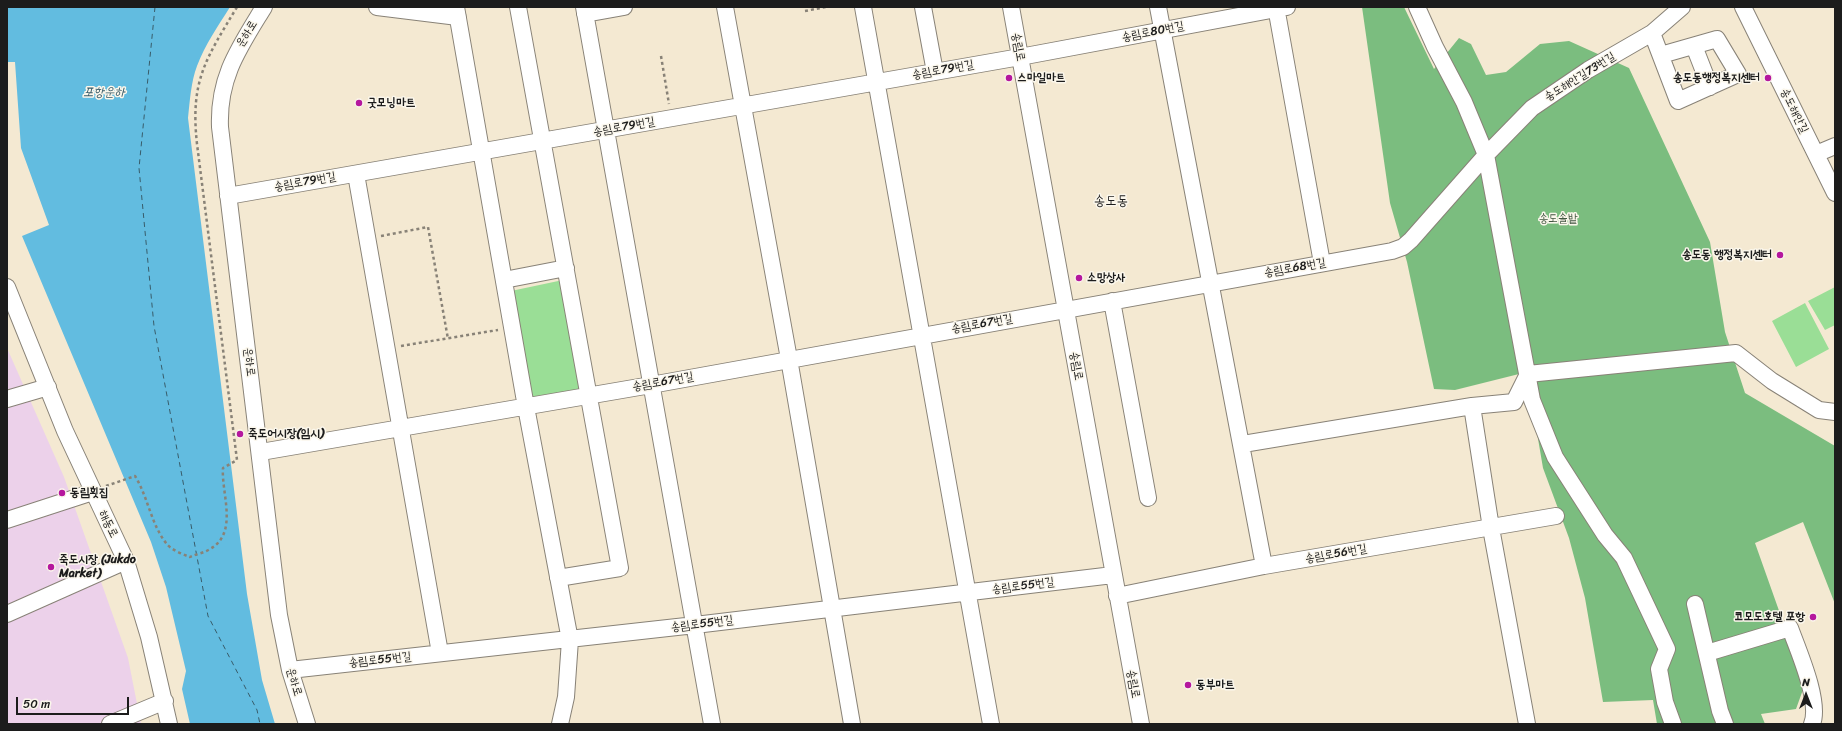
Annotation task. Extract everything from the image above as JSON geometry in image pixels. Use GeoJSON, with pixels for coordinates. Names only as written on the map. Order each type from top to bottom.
{"type":"FeatureCollection","features":[{"type":"Feature","properties":{"kind":"street","name":"운하로"},"geometry":{"type":"LineString","coordinates":[[264,7],[234,56],[222,92],[219,109],[220,127],[261,452],[275,588],[290,670],[307,724]]}},
{"type":"Feature","properties":{"kind":"street"},"geometry":{"type":"LineString","coordinates":[[377,7],[457,12],[526,407],[570,640],[566,697],[560,724]]}},
{"type":"Feature","properties":{"kind":"street"},"geometry":{"type":"LineString","coordinates":[[518,7],[620,568],[558,578]]}},
{"type":"Feature","properties":{"kind":"street"},"geometry":{"type":"LineString","coordinates":[[624,7],[585,10],[712,724]]}},
{"type":"Feature","properties":{"kind":"street"},"geometry":{"type":"LineString","coordinates":[[725,7],[790,358],[852,724]]}},
{"type":"Feature","properties":{"kind":"street"},"geometry":{"type":"LineString","coordinates":[[863,7],[991,724]]}},
{"type":"Feature","properties":{"kind":"street"},"geometry":{"type":"LineString","coordinates":[[923,7],[936,72]]}},
{"type":"Feature","properties":{"kind":"street","name":"송림로"},"geometry":{"type":"LineString","coordinates":[[1011,7],[1141,724]]}},
{"type":"Feature","properties":{"kind":"street"},"geometry":{"type":"LineString","coordinates":[[1158,7],[1243,444],[1264,566]]}},
{"type":"Feature","properties":{"kind":"street"},"geometry":{"type":"LineString","coordinates":[[1417,7],[1435,47],[1464,102],[1486,155],[1532,400],[1555,457],[1605,535],[1624,558],[1667,649],[1659,669],[1665,702],[1673,724]]}},
{"type":"Feature","properties":{"kind":"street","name":"송도해안길73번길"},"geometry":{"type":"LineString","coordinates":[[1486,155],[1532,108],[1551,93],[1652,33],[1682,7]]}},
{"type":"Feature","properties":{"kind":"street","name":"송도해안길"},"geometry":{"type":"LineString","coordinates":[[1743,7],[1835,193]]}},
{"type":"Feature","properties":{"kind":"street"},"geometry":{"type":"LineString","coordinates":[[1280,8],[1322,263]]}},
{"type":"Feature","properties":{"kind":"street","name":"송림로80번길"},"geometry":{"type":"LineString","coordinates":[[1020,57],[1280,8]]}},
{"type":"Feature","properties":{"kind":"street"},"geometry":{"type":"LineString","coordinates":[[1652,33],[1678,101],[1738,74],[1717,39],[1661,55]]}},
{"type":"Feature","properties":{"kind":"street"},"geometry":{"type":"LineString","coordinates":[[1694,46],[1710,87]]}},
{"type":"Feature","properties":{"kind":"street","name":"송림로79번길"},"geometry":{"type":"LineString","coordinates":[[228,196],[606,131],[742,105],[1020,57]]}},
{"type":"Feature","properties":{"kind":"street"},"geometry":{"type":"LineString","coordinates":[[1816,154],[1835,146]]}},
{"type":"Feature","properties":{"kind":"street","name":"송림로68번길"},"geometry":{"type":"LineString","coordinates":[[1066,309],[1392,251],[1403,247],[1411,240],[1486,155]]}},
{"type":"Feature","properties":{"kind":"street"},"geometry":{"type":"LineString","coordinates":[[356,174],[440,653]]}},
{"type":"Feature","properties":{"kind":"street"},"geometry":{"type":"LineString","coordinates":[[504,280],[566,268]]}},
{"type":"Feature","properties":{"kind":"street","name":"해동로"},"geometry":{"type":"LineString","coordinates":[[7,287],[65,431],[126,560],[149,637],[165,701],[169,724]]}},
{"type":"Feature","properties":{"kind":"street"},"geometry":{"type":"LineString","coordinates":[[1112,301],[1148,498]]}},
{"type":"Feature","properties":{"kind":"street","name":"송림로67번길"},"geometry":{"type":"LineString","coordinates":[[261,452],[651,385],[790,358],[1066,309]]}},
{"type":"Feature","properties":{"kind":"street"},"geometry":{"type":"LineString","coordinates":[[1528,374],[1736,353],[1772,381],[1819,410],[1835,412]]}},
{"type":"Feature","properties":{"kind":"street"},"geometry":{"type":"LineString","coordinates":[[1243,444],[1472,406],[1514,402],[1528,374]]}},
{"type":"Feature","properties":{"kind":"street"},"geometry":{"type":"LineString","coordinates":[[7,399],[48,387]]}},
{"type":"Feature","properties":{"kind":"street"},"geometry":{"type":"LineString","coordinates":[[1472,406],[1491,528],[1527,724]]}},
{"type":"Feature","properties":{"kind":"street"},"geometry":{"type":"LineString","coordinates":[[7,520],[93,492]]}},
{"type":"Feature","properties":{"kind":"street","name":"송림로56번길"},"geometry":{"type":"LineString","coordinates":[[1117,596],[1264,566],[1556,516]]}},
{"type":"Feature","properties":{"kind":"street"},"geometry":{"type":"LineString","coordinates":[[7,614],[126,560]]}},
{"type":"Feature","properties":{"kind":"street","name":"송림로55번길"},"geometry":{"type":"LineString","coordinates":[[290,670],[570,640],[1113,575]]}},
{"type":"Feature","properties":{"kind":"street"},"geometry":{"type":"LineString","coordinates":[[1695,604],[1720,711],[1725,724]]}},
{"type":"Feature","properties":{"kind":"street"},"geometry":{"type":"LineString","coordinates":[[1707,653],[1790,628],[1809,682],[1813,709],[1812,724]]}},
{"type":"Feature","properties":{"kind":"street"},"geometry":{"type":"LineString","coordinates":[[110,724],[165,701]]}},
{"type":"Feature","properties":{"kind":"path"},"geometry":{"type":"LineString","coordinates":[[117,482],[135,476],[143,489],[155,522],[166,544],[190,557],[211,549],[222,537],[226,526],[222,468],[237,460],[196,144],[195,109],[196,94],[202,68],[236,7]]}},
{"type":"Feature","properties":{"kind":"path"},"geometry":{"type":"LineString","coordinates":[[805,11],[826,7]]}},
{"type":"Feature","properties":{"kind":"path"},"geometry":{"type":"LineString","coordinates":[[661,56],[671,118]]}},
{"type":"Feature","properties":{"kind":"path"},"geometry":{"type":"LineString","coordinates":[[367,238],[428,227],[448,338]]}},
{"type":"Feature","properties":{"kind":"path"},"geometry":{"type":"LineString","coordinates":[[386,348],[512,328]]}},
{"type":"Feature","properties":{"kind":"shaded area","name":"죽도시장 (Jukdo Market)"},"geometry":{"type":"Polygon","coordinates":[[[7,348],[64,477],[128,658],[141,724],[7,724],[7,348]]]}},
{"type":"Feature","properties":{"kind":"green space","name":"송도솔밭"},"geometry":{"type":"Polygon","coordinates":[[[1362,7],[1404,7],[1434,69],[1459,38],[1471,44],[1486,75],[1506,72],[1540,44],[1569,41],[1629,68],[1710,242],[1725,332],[1745,393],[1835,446],[1835,604],[1803,522],[1755,543],[1805,684],[1796,709],[1761,714],[1765,724],[1657,724],[1653,700],[1603,702],[1585,598],[1569,538],[1543,468],[1536,427],[1519,374],[1455,390],[1434,389],[1407,262],[1390,203],[1362,7]]]}},
{"type":"Feature","properties":{"kind":"green space"},"geometry":{"type":"Polygon","coordinates":[[[563,280],[582,390],[530,399],[511,291],[563,280]]]}},
{"type":"Feature","properties":{"kind":"green space"},"geometry":{"type":"Polygon","coordinates":[[[1835,287],[1835,325],[1825,330],[1808,301],[1835,287]]]}},
{"type":"Feature","properties":{"kind":"green space"},"geometry":{"type":"Polygon","coordinates":[[[1805,303],[1829,349],[1796,367],[1772,321],[1805,303]]]}},
{"type":"Feature","properties":{"kind":"water","name":"포항운하"},"geometry":{"type":"Polygon","coordinates":[[[7,7],[230,7],[216,28],[200,58],[192,85],[188,118],[247,594],[262,680],[275,724],[190,724],[182,689],[186,671],[166,587],[151,542],[22,236],[49,225],[21,148],[15,62],[7,62],[7,7]]]}},
{"type":"Feature","properties":{"kind":"ferry route"},"geometry":{"type":"LineString","coordinates":[[155,7],[139,168],[154,326],[208,616],[257,710],[260,724]]}},
{"type":"Feature","properties":{"kind":"place","name":"스마일마트"},"geometry":{"type":"Point","coordinates":[1009,78]}},
{"type":"Feature","properties":{"kind":"place","name":"송도동행정복지센터"},"geometry":{"type":"Point","coordinates":[1768,78]}},
{"type":"Feature","properties":{"kind":"place","name":"굿모닝마트"},"geometry":{"type":"Point","coordinates":[359,103]}},
{"type":"Feature","properties":{"kind":"place","name":"송도동 행정복지센터"},"geometry":{"type":"Point","coordinates":[1780,255]}},
{"type":"Feature","properties":{"kind":"place","name":"소망상사"},"geometry":{"type":"Point","coordinates":[1079,278]}},
{"type":"Feature","properties":{"kind":"place","name":"죽도어시장(임시)"},"geometry":{"type":"Point","coordinates":[240,434]}},
{"type":"Feature","properties":{"kind":"place","name":"동림횟집"},"geometry":{"type":"Point","coordinates":[62,493]}},
{"type":"Feature","properties":{"kind":"place","name":"죽도시장 (Jukdo Market)"},"geometry":{"type":"Point","coordinates":[51,567]}},
{"type":"Feature","properties":{"kind":"place","name":"코모도호텔 포항"},"geometry":{"type":"Point","coordinates":[1813,617]}},
{"type":"Feature","properties":{"kind":"place","name":"동부마트"},"geometry":{"type":"Point","coordinates":[1188,685]}},
{"type":"Feature","properties":{"kind":"district","name":"송도동"},"geometry":{"type":"Point","coordinates":[1111,201]}}]}
